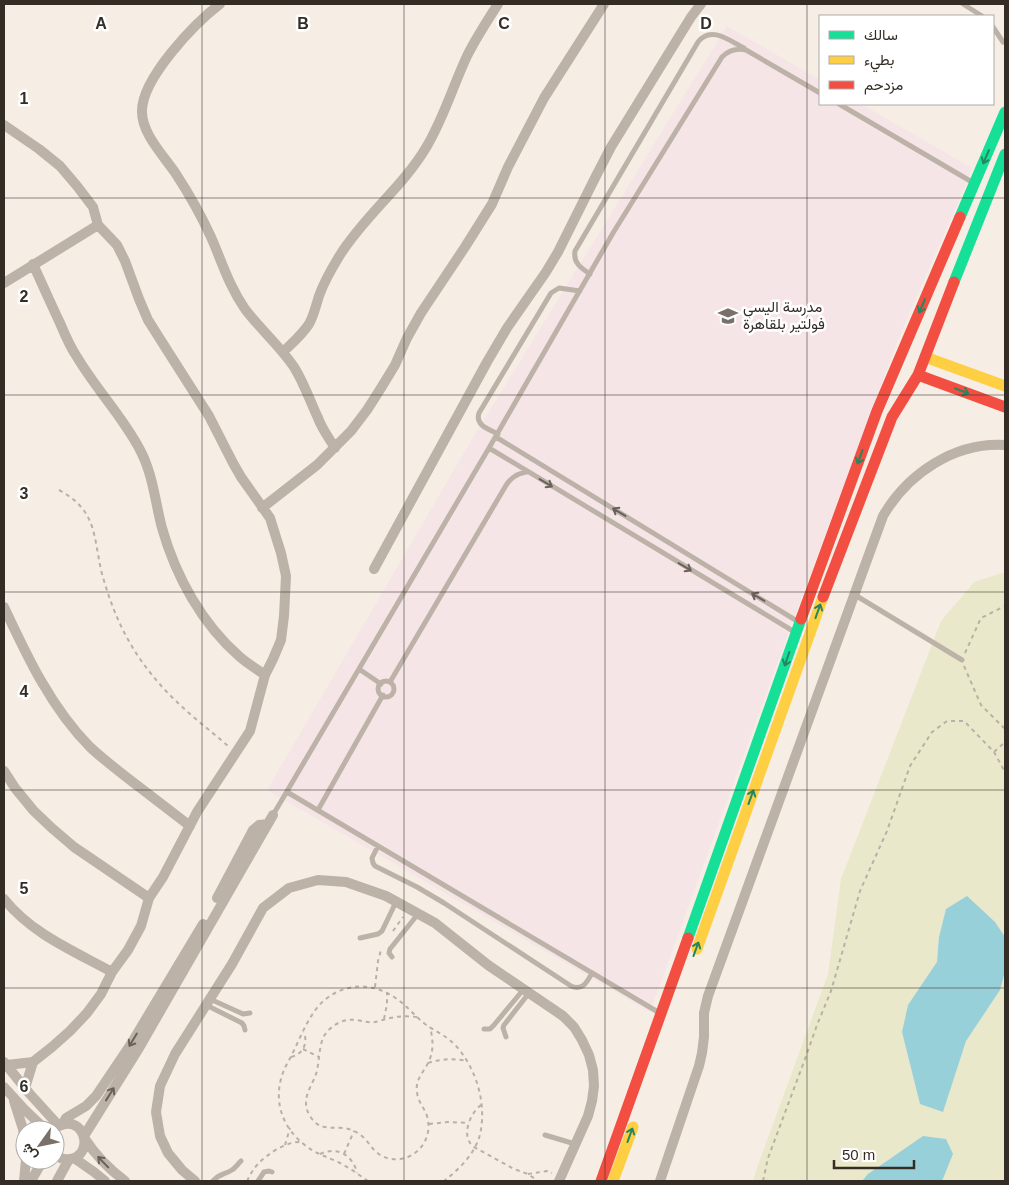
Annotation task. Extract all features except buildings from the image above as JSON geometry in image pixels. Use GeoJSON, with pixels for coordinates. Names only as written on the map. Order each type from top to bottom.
{"type":"FeatureCollection","features":[{"type":"Feature","properties":{"kind":"main road"},"geometry":{"type":"LineString","coordinates":[[601,1181],[877,411],[1005,112]]}},
{"type":"Feature","properties":{"kind":"main road"},"geometry":{"type":"LineString","coordinates":[[693,959],[809,634],[869,475],[892,417],[918,375],[1005,154]]}},
{"type":"Feature","properties":{"kind":"main road"},"geometry":{"type":"LineString","coordinates":[[925,357],[1005,386]]}},
{"type":"Feature","properties":{"kind":"main road"},"geometry":{"type":"LineString","coordinates":[[918,375],[1005,407]]}},
{"type":"Feature","properties":{"kind":"main road"},"geometry":{"type":"LineString","coordinates":[[613,1181],[636,1116]]}},
{"type":"Feature","properties":{"kind":"street"},"geometry":{"type":"LineString","coordinates":[[220,4],[179,43],[150,84],[142,102],[143,122],[146,132],[180,181],[196,209],[211,238],[224,273],[234,291],[257,323],[283,352],[294,368],[304,385],[318,419],[335,448]]}},
{"type":"Feature","properties":{"kind":"street"},"geometry":{"type":"LineString","coordinates":[[283,352],[308,325],[324,283],[352,238],[406,176],[427,146],[444,112],[468,54],[498,4]]}},
{"type":"Feature","properties":{"kind":"street"},"geometry":{"type":"LineString","coordinates":[[262,508],[317,465],[335,448],[351,431],[381,388],[395,365],[421,313],[466,247],[492,204],[508,167],[544,98],[604,4]]}},
{"type":"Feature","properties":{"kind":"street"},"geometry":{"type":"LineString","coordinates":[[374,569],[486,362],[546,272],[611,147],[691,17],[701,4]]}},
{"type":"Feature","properties":{"kind":"street"},"geometry":{"type":"LineString","coordinates":[[4,125],[60,166],[93,207],[98,224],[117,245],[148,320],[209,416],[241,477],[270,518],[275,530],[286,576],[281,640],[265,675],[250,731],[190,826],[163,877],[149,898],[141,926],[128,950],[112,972],[101,994],[70,1031],[33,1062],[5,1064]]}},
{"type":"Feature","properties":{"kind":"street"},"geometry":{"type":"LineString","coordinates":[[4,283],[98,224]]}},
{"type":"Feature","properties":{"kind":"street"},"geometry":{"type":"LineString","coordinates":[[33,264],[78,359],[130,432],[140,450],[150,477],[168,548],[187,589],[202,614],[222,639],[240,658],[265,675]]}},
{"type":"Feature","properties":{"kind":"street"},"geometry":{"type":"LineString","coordinates":[[660,1181],[701,1059],[704,1037],[704,1013],[708,996],[883,516],[903,488],[940,460],[958,451],[980,445],[1005,445]]}},
{"type":"Feature","properties":{"kind":"street"},"geometry":{"type":"LineString","coordinates":[[4,607],[36,670],[68,722],[89,746],[113,768],[190,826]]}},
{"type":"Feature","properties":{"kind":"street"},"geometry":{"type":"LineString","coordinates":[[4,771],[27,803],[53,829],[74,847],[149,898]]}},
{"type":"Feature","properties":{"kind":"street"},"geometry":{"type":"LineString","coordinates":[[64,1120],[86,1106],[96,1096],[131,1044],[206,919],[253,830],[271,819]]}},
{"type":"Feature","properties":{"kind":"street"},"geometry":{"type":"LineString","coordinates":[[65,1159],[71,1159],[79,1155],[83,1150],[85,1145],[84,1137],[139,1048],[271,819]]}},
{"type":"Feature","properties":{"kind":"street"},"geometry":{"type":"LineString","coordinates":[[195,1181],[182,1170],[168,1153],[160,1136],[156,1112],[160,1086],[175,1054],[232,964],[263,908],[289,888],[318,880],[346,882],[386,896],[435,923],[488,965],[563,1016],[574,1028],[589,1055],[593,1070],[594,1086],[588,1116],[560,1179]]}},
{"type":"Feature","properties":{"kind":"street"},"geometry":{"type":"LineString","coordinates":[[4,899],[21,918],[35,929],[112,972]]}},
{"type":"Feature","properties":{"kind":"street"},"geometry":{"type":"LineString","coordinates":[[25,1088],[33,1062]]}},
{"type":"Feature","properties":{"kind":"street"},"geometry":{"type":"LineString","coordinates":[[5,1064],[52,1120]]}},
{"type":"Feature","properties":{"kind":"street"},"geometry":{"type":"LineString","coordinates":[[4,1087],[36,1120]]}},
{"type":"Feature","properties":{"kind":"street"},"geometry":{"type":"LineString","coordinates":[[12,1096],[20,1120]]}},
{"type":"Feature","properties":{"kind":"street"},"geometry":{"type":"LineString","coordinates":[[65,1125],[71,1124],[82,1132],[102,1162],[125,1181]]}},
{"type":"Feature","properties":{"kind":"street"},"geometry":{"type":"LineString","coordinates":[[71,1159],[94,1172],[104,1181]]}},
{"type":"Feature","properties":{"kind":"street"},"geometry":{"type":"LineString","coordinates":[[56,1181],[71,1159]]}},
{"type":"Feature","properties":{"kind":"street"},"geometry":{"type":"LineString","coordinates":[[31,1181],[37,1170]]}},
{"type":"Feature","properties":{"kind":"lane"},"geometry":{"type":"LineString","coordinates":[[963,4],[980,15]]}},
{"type":"Feature","properties":{"kind":"lane"},"geometry":{"type":"LineString","coordinates":[[994,28],[1003,42]]}},
{"type":"Feature","properties":{"kind":"lane"},"geometry":{"type":"LineString","coordinates":[[590,274],[575,262],[575,251],[701,39],[708,34],[716,34],[819,92]]}},
{"type":"Feature","properties":{"kind":"lane"},"geometry":{"type":"LineString","coordinates":[[271,819],[497,435],[613,233],[718,61],[730,50],[746,50]]}},
{"type":"Feature","properties":{"kind":"lane"},"geometry":{"type":"LineString","coordinates":[[841,105],[974,183]]}},
{"type":"Feature","properties":{"kind":"lane"},"geometry":{"type":"LineString","coordinates":[[580,291],[562,288],[556,289],[551,293],[479,413],[480,423],[798,628]]}},
{"type":"Feature","properties":{"kind":"lane"},"geometry":{"type":"LineString","coordinates":[[489,448],[526,472],[798,628]]}},
{"type":"Feature","properties":{"kind":"lane"},"geometry":{"type":"LineString","coordinates":[[390,682],[505,487],[514,476],[526,472]]}},
{"type":"Feature","properties":{"kind":"lane"},"geometry":{"type":"LineString","coordinates":[[855,595],[962,660]]}},
{"type":"Feature","properties":{"kind":"lane"},"geometry":{"type":"LineString","coordinates":[[359,669],[381,684]]}},
{"type":"Feature","properties":{"kind":"lane"},"geometry":{"type":"LineString","coordinates":[[383,696],[379,691],[381,684],[390,682]]}},
{"type":"Feature","properties":{"kind":"lane"},"geometry":{"type":"LineString","coordinates":[[383,696],[393,693],[394,687],[390,682]]}},
{"type":"Feature","properties":{"kind":"lane"},"geometry":{"type":"LineString","coordinates":[[318,810],[383,696]]}},
{"type":"Feature","properties":{"kind":"lane"},"geometry":{"type":"LineString","coordinates":[[287,792],[662,1014]]}},
{"type":"Feature","properties":{"kind":"lane"},"geometry":{"type":"LineString","coordinates":[[378,846],[372,858],[376,866],[444,903],[571,986],[576,988],[582,987],[592,973]]}},
{"type":"Feature","properties":{"kind":"lane"},"geometry":{"type":"LineString","coordinates":[[360,938],[378,934],[382,931],[396,902]]}},
{"type":"Feature","properties":{"kind":"lane"},"geometry":{"type":"LineString","coordinates":[[392,957],[389,954],[390,949],[418,914]]}},
{"type":"Feature","properties":{"kind":"lane"},"geometry":{"type":"LineString","coordinates":[[484,1029],[490,1029],[526,991]]}},
{"type":"Feature","properties":{"kind":"lane"},"geometry":{"type":"LineString","coordinates":[[506,1036],[503,1028],[504,1025],[526,991]]}},
{"type":"Feature","properties":{"kind":"lane"},"geometry":{"type":"LineString","coordinates":[[208,1002],[243,1014],[250,1012]]}},
{"type":"Feature","properties":{"kind":"lane"},"geometry":{"type":"LineString","coordinates":[[208,1002],[242,1023],[245,1030]]}},
{"type":"Feature","properties":{"kind":"lane"},"geometry":{"type":"LineString","coordinates":[[545,1135],[575,1144]]}},
{"type":"Feature","properties":{"kind":"lane"},"geometry":{"type":"LineString","coordinates":[[213,1181],[220,1175],[230,1172],[240,1161]]}},
{"type":"Feature","properties":{"kind":"lane"},"geometry":{"type":"LineString","coordinates":[[258,1181],[264,1172],[272,1172]]}},
{"type":"Feature","properties":{"kind":"path"},"geometry":{"type":"LineString","coordinates":[[59,490],[78,503],[90,522],[108,594],[125,635],[138,656],[176,702],[236,752]]}},
{"type":"Feature","properties":{"kind":"path"},"geometry":{"type":"LineString","coordinates":[[1005,606],[980,618],[962,660],[981,705],[1005,728]]}},
{"type":"Feature","properties":{"kind":"path"},"geometry":{"type":"LineString","coordinates":[[763,1181],[768,1158],[831,991],[860,891],[887,831],[910,766],[932,732],[947,721],[964,721],[994,752],[1005,772]]}},
{"type":"Feature","properties":{"kind":"path"},"geometry":{"type":"LineString","coordinates":[[994,752],[1005,742]]}},
{"type":"Feature","properties":{"kind":"path"},"geometry":{"type":"LineString","coordinates":[[368,1181],[339,1162],[313,1151],[301,1142],[286,1122],[280,1108],[278,1090],[286,1065],[319,1005],[339,991],[354,986],[368,986],[387,992],[404,1004],[430,1028],[449,1039],[468,1062],[477,1081],[481,1105],[478,1138],[458,1170],[444,1181]]}},
{"type":"Feature","properties":{"kind":"path"},"geometry":{"type":"LineString","coordinates":[[384,1020],[388,1004],[387,992]]}},
{"type":"Feature","properties":{"kind":"path"},"geometry":{"type":"LineString","coordinates":[[416,1017],[398,1016],[367,1022],[349,1020],[336,1024],[331,1028],[321,1043],[316,1074],[307,1093],[306,1104],[309,1115],[316,1124],[354,1131],[362,1135],[377,1153],[393,1159],[410,1156],[422,1147],[427,1135],[428,1124],[427,1116],[418,1100],[416,1088],[420,1074],[428,1063],[432,1051],[433,1043],[430,1028]]}},
{"type":"Feature","properties":{"kind":"path"},"geometry":{"type":"LineString","coordinates":[[291,1057],[303,1049],[306,1040],[304,1032]]}},
{"type":"Feature","properties":{"kind":"path"},"geometry":{"type":"LineString","coordinates":[[303,1049],[320,1058]]}},
{"type":"Feature","properties":{"kind":"path"},"geometry":{"type":"LineString","coordinates":[[428,1063],[436,1060],[452,1059],[468,1062]]}},
{"type":"Feature","properties":{"kind":"path"},"geometry":{"type":"LineString","coordinates":[[481,1105],[473,1114],[469,1123],[468,1140],[470,1144],[514,1170],[528,1174],[538,1181]]}},
{"type":"Feature","properties":{"kind":"path"},"geometry":{"type":"LineString","coordinates":[[428,1124],[448,1122],[469,1123]]}},
{"type":"Feature","properties":{"kind":"path"},"geometry":{"type":"LineString","coordinates":[[285,1145],[290,1128]]}},
{"type":"Feature","properties":{"kind":"path"},"geometry":{"type":"LineString","coordinates":[[344,1154],[354,1131]]}},
{"type":"Feature","properties":{"kind":"path"},"geometry":{"type":"LineString","coordinates":[[247,1181],[260,1161],[285,1145],[301,1142]]}},
{"type":"Feature","properties":{"kind":"path"},"geometry":{"type":"LineString","coordinates":[[320,1154],[334,1151],[344,1154],[354,1164],[357,1173]]}},
{"type":"Feature","properties":{"kind":"path"},"geometry":{"type":"LineString","coordinates":[[528,1174],[546,1171],[560,1179]]}},
{"type":"Feature","properties":{"kind":"shaded area"},"geometry":{"type":"Polygon","coordinates":[[[727,26],[819,79],[819,105],[863,105],[972,168],[897,342],[650,1012],[267,790],[472,439],[727,26]]]}},
{"type":"Feature","properties":{"kind":"shaded area"},"geometry":{"type":"Polygon","coordinates":[[[1005,572],[1005,1181],[753,1181],[828,974],[841,879],[941,621],[974,582],[1005,572]]]}},
{"type":"Feature","properties":{"kind":"water"},"geometry":{"type":"Polygon","coordinates":[[[967,896],[995,922],[1005,937],[1005,971],[1000,990],[966,1041],[943,1112],[920,1104],[902,1032],[908,1005],[937,962],[939,937],[946,909],[967,896]]]}},
{"type":"Feature","properties":{"kind":"water"},"geometry":{"type":"Polygon","coordinates":[[[923,1136],[946,1139],[953,1154],[942,1181],[862,1181],[868,1174],[923,1136]]]}},
{"type":"Feature","properties":{"kind":"traffic: fast"},"geometry":{"type":"LineString","coordinates":[[960,217],[1005,112]]}},
{"type":"Feature","properties":{"kind":"traffic: fast"},"geometry":{"type":"LineString","coordinates":[[954,282],[1005,154]]}},
{"type":"Feature","properties":{"kind":"traffic: fast"},"geometry":{"type":"LineString","coordinates":[[688,938],[801,619]]}},
{"type":"Feature","properties":{"kind":"traffic: slow"},"geometry":{"type":"LineString","coordinates":[[925,357],[1005,386]]}},
{"type":"Feature","properties":{"kind":"traffic: slow"},"geometry":{"type":"LineString","coordinates":[[697,949],[823,597]]}},
{"type":"Feature","properties":{"kind":"traffic: slow"},"geometry":{"type":"LineString","coordinates":[[613,1181],[633,1127]]}},
{"type":"Feature","properties":{"kind":"traffic: jam"},"geometry":{"type":"LineString","coordinates":[[801,619],[877,411],[960,217]]}},
{"type":"Feature","properties":{"kind":"traffic: jam"},"geometry":{"type":"LineString","coordinates":[[823,597],[892,417],[918,375],[954,282]]}},
{"type":"Feature","properties":{"kind":"traffic: jam"},"geometry":{"type":"LineString","coordinates":[[918,375],[1005,407]]}},
{"type":"Feature","properties":{"kind":"traffic: jam"},"geometry":{"type":"LineString","coordinates":[[601,1181],[688,938]]}},
{"type":"Feature","properties":{"kind":"place","name":"مدرسة اليسي فولتير بلقاهرة"},"geometry":{"type":"Point","coordinates":[728,316]}}]}
